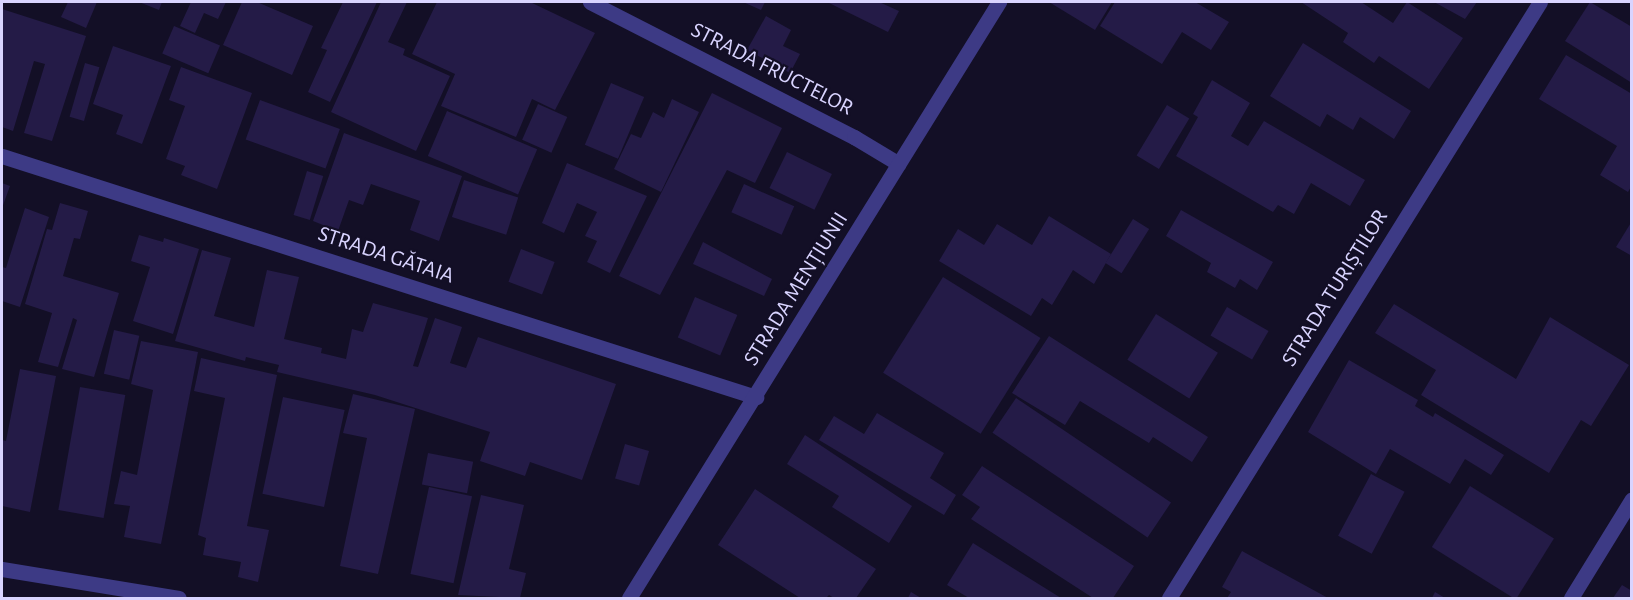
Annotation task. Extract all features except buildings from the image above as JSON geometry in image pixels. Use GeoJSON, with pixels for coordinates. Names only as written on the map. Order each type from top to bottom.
{"type":"FeatureCollection","features":[{"type":"Feature","properties":{"kind":"street","name":"STRADA FRUCTELOR"},"geometry":{"type":"LineString","coordinates":[[590,2],[854,137],[899,164]]}},
{"type":"Feature","properties":{"kind":"street","name":"STRADA MENȚIUNII"},"geometry":{"type":"LineString","coordinates":[[629,598],[756,397],[999,2]]}},
{"type":"Feature","properties":{"kind":"street","name":"STRADA TURIȘTILOR"},"geometry":{"type":"LineString","coordinates":[[1169,598],[1540,2]]}},
{"type":"Feature","properties":{"kind":"street","name":"STRADA GĂTAIA"},"geometry":{"type":"LineString","coordinates":[[2,156],[756,397]]}},
{"type":"Feature","properties":{"kind":"street"},"geometry":{"type":"LineString","coordinates":[[1571,598],[1632,499]]}},
{"type":"Feature","properties":{"kind":"street"},"geometry":{"type":"LineString","coordinates":[[2,569],[179,598]]}}]}
